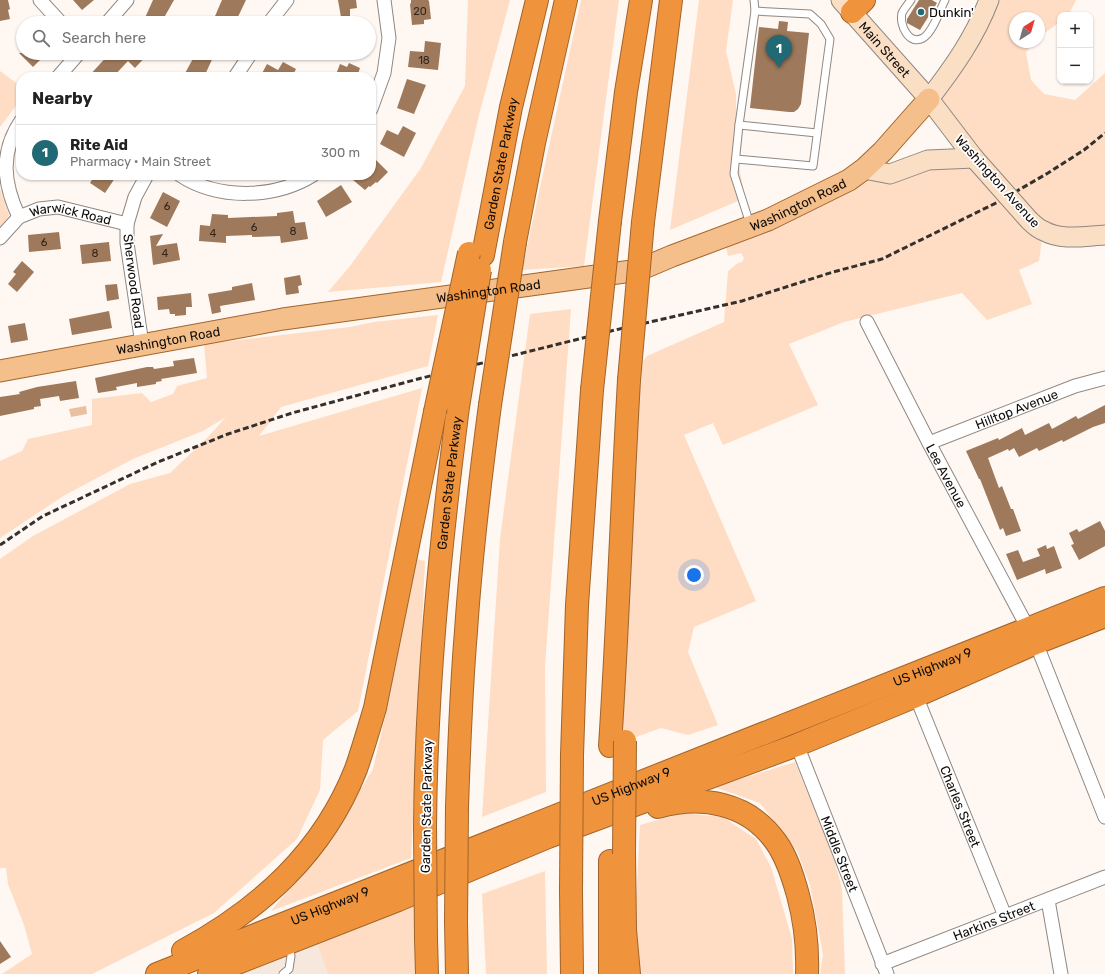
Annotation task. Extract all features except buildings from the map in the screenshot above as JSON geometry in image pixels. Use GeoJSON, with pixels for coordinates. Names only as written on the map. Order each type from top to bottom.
{"type":"FeatureCollection","features":[{"type":"Feature","properties":{"kind":"highway","name":"Garden State Parkway"},"geometry":{"type":"LineString","coordinates":[[427,974],[425,828],[426,736],[432,649],[447,494],[476,254],[537,0]]}},
{"type":"Feature","properties":{"kind":"highway"},"geometry":{"type":"LineString","coordinates":[[457,974],[456,807],[460,710],[477,511],[490,405],[515,242],[534,143],[566,0]]}},
{"type":"Feature","properties":{"kind":"highway"},"geometry":{"type":"LineString","coordinates":[[572,974],[572,755],[577,605],[592,390],[610,221],[626,92],[641,0]]}},
{"type":"Feature","properties":{"kind":"highway"},"geometry":{"type":"LineString","coordinates":[[610,974],[617,857],[615,666],[629,380],[643,222],[671,0]]}},
{"type":"Feature","properties":{"kind":"highway"},"geometry":{"type":"LineString","coordinates":[[148,974],[182,951],[237,919],[270,892],[314,844],[326,827],[355,770],[375,708],[435,412],[476,254]]}},
{"type":"Feature","properties":{"kind":"highway","name":"US Highway 9"},"geometry":{"type":"LineString","coordinates":[[209,974],[238,965],[288,942],[466,873],[556,835],[797,745],[916,696],[1105,598]]}},
{"type":"Feature","properties":{"kind":"highway","name":"US Highway 9"},"geometry":{"type":"LineString","coordinates":[[157,974],[1032,636],[1105,616]]}},
{"type":"Feature","properties":{"kind":"highway"},"geometry":{"type":"LineString","coordinates":[[466,873],[551,850],[645,811],[669,804],[703,801],[724,805],[744,814],[762,826],[776,842],[787,863],[803,914],[806,940],[807,974]]}},
{"type":"Feature","properties":{"kind":"highway"},"geometry":{"type":"LineString","coordinates":[[617,857],[626,930],[629,974]]}},
{"type":"Feature","properties":{"kind":"main road"},"geometry":{"type":"LineString","coordinates":[[929,99],[952,68],[974,34],[989,0]]}},
{"type":"Feature","properties":{"kind":"main road","name":"Main Street"},"geometry":{"type":"LineString","coordinates":[[852,4],[929,99]]}},
{"type":"Feature","properties":{"kind":"main road","name":"Washington Avenue"},"geometry":{"type":"LineString","coordinates":[[929,99],[974,158],[1029,220],[1042,231],[1065,237],[1105,235]]}},
{"type":"Feature","properties":{"kind":"main road","name":"Washington Road"},"geometry":{"type":"LineString","coordinates":[[0,371],[283,319],[639,270],[750,227],[849,180],[864,169],[929,99]]}},
{"type":"Feature","properties":{"kind":"main road"},"geometry":{"type":"LineString","coordinates":[[864,169],[890,174],[928,160],[974,158]]}},
{"type":"Feature","properties":{"kind":"street"},"geometry":{"type":"LineString","coordinates":[[40,0],[55,16]]}},
{"type":"Feature","properties":{"kind":"street"},"geometry":{"type":"LineString","coordinates":[[113,16],[126,0]]}},
{"type":"Feature","properties":{"kind":"street"},"geometry":{"type":"LineString","coordinates":[[274,16],[287,0]]}},
{"type":"Feature","properties":{"kind":"street"},"geometry":{"type":"LineString","coordinates":[[376,95],[384,73],[389,38],[384,0]]}},
{"type":"Feature","properties":{"kind":"street"},"geometry":{"type":"LineString","coordinates":[[62,72],[73,60]]}},
{"type":"Feature","properties":{"kind":"street"},"geometry":{"type":"LineString","coordinates":[[238,72],[246,60]]}},
{"type":"Feature","properties":{"kind":"street"},"geometry":{"type":"LineString","coordinates":[[16,127],[6,149],[5,172],[10,197],[19,216]]}},
{"type":"Feature","properties":{"kind":"street","name":"Sherwood Road"},"geometry":{"type":"LineString","coordinates":[[142,344],[127,244],[127,224],[135,198],[144,180]]}},
{"type":"Feature","properties":{"kind":"street"},"geometry":{"type":"LineString","coordinates":[[190,180],[204,187],[234,193],[265,192],[287,187],[302,180]]}},
{"type":"Feature","properties":{"kind":"street","name":"Warwick Road"},"geometry":{"type":"LineString","coordinates":[[0,238],[19,216],[39,209],[58,207],[127,224]]}},
{"type":"Feature","properties":{"kind":"street","name":"Lee Avenue"},"geometry":{"type":"LineString","coordinates":[[867,322],[1032,636],[1105,817]]}},
{"type":"Feature","properties":{"kind":"street","name":"Hilltop Avenue"},"geometry":{"type":"LineString","coordinates":[[930,443],[1075,386],[1105,378]]}},
{"type":"Feature","properties":{"kind":"street","name":"Charles Street"},"geometry":{"type":"LineString","coordinates":[[916,696],[1005,916]]}},
{"type":"Feature","properties":{"kind":"street","name":"Middle Street"},"geometry":{"type":"LineString","coordinates":[[797,745],[884,969]]}},
{"type":"Feature","properties":{"kind":"street","name":"Harkins Street"},"geometry":{"type":"LineString","coordinates":[[884,969],[1005,916],[1105,877]]}},
{"type":"Feature","properties":{"kind":"street"},"geometry":{"type":"LineString","coordinates":[[1048,900],[1061,974]]}},
{"type":"Feature","properties":{"kind":"lane"},"geometry":{"type":"LineString","coordinates":[[750,227],[734,174],[739,125],[755,11],[754,0]]}},
{"type":"Feature","properties":{"kind":"lane"},"geometry":{"type":"LineString","coordinates":[[911,0],[902,13],[901,25],[906,34],[914,39],[922,39],[929,33],[945,0]]}},
{"type":"Feature","properties":{"kind":"lane"},"geometry":{"type":"LineString","coordinates":[[736,159],[813,166],[830,39],[822,24],[810,14],[755,11]]}},
{"type":"Feature","properties":{"kind":"lane"},"geometry":{"type":"LineString","coordinates":[[739,125],[817,133]]}},
{"type":"Feature","properties":{"kind":"lane"},"geometry":{"type":"LineString","coordinates":[[283,974],[289,969],[291,956],[288,942]]}},
{"type":"Feature","properties":{"kind":"shaded area"},"geometry":{"type":"Polygon","coordinates":[[[468,0],[510,0],[479,115],[441,282],[328,292],[350,266],[421,168],[465,86],[468,0]]]}},
{"type":"Feature","properties":{"kind":"shaded area"},"geometry":{"type":"Polygon","coordinates":[[[581,0],[619,0],[584,266],[522,270],[581,0]]]}},
{"type":"Feature","properties":{"kind":"shaded area"},"geometry":{"type":"Polygon","coordinates":[[[699,0],[733,0],[726,51],[736,94],[736,150],[745,198],[670,230],[699,0]]]}},
{"type":"Feature","properties":{"kind":"shaded area"},"geometry":{"type":"Polygon","coordinates":[[[989,0],[1076,0],[1070,12],[1057,12],[1057,24],[1045,33],[1045,12],[1009,12],[1009,48],[1030,48],[1026,52],[1031,80],[1044,94],[1075,100],[1105,73],[1105,235],[1043,231],[1039,261],[1019,270],[1032,304],[987,320],[962,293],[844,322],[789,344],[818,405],[723,445],[713,423],[684,435],[756,601],[694,627],[688,652],[718,725],[688,735],[661,728],[625,741],[615,666],[629,380],[647,356],[724,322],[728,271],[738,263],[742,262],[744,258],[741,253],[728,256],[724,237],[849,180],[974,158],[929,99],[989,0]]]}},
{"type":"Feature","properties":{"kind":"shaded area"},"geometry":{"type":"Polygon","coordinates":[[[0,71],[16,83],[16,106],[0,127],[0,71]]]}},
{"type":"Feature","properties":{"kind":"shaded area"},"geometry":{"type":"Polygon","coordinates":[[[0,189],[9,215],[0,231],[0,189]]]}},
{"type":"Feature","properties":{"kind":"shaded area"},"geometry":{"type":"Polygon","coordinates":[[[571,309],[545,666],[546,792],[482,817],[500,539],[530,314],[571,309]]]}},
{"type":"Feature","properties":{"kind":"shaded area"},"geometry":{"type":"Polygon","coordinates":[[[438,315],[428,366],[281,407],[259,436],[422,388],[358,711],[323,740],[320,790],[297,839],[214,913],[92,974],[2,974],[32,954],[24,925],[8,884],[6,868],[0,868],[0,559],[33,536],[130,484],[170,473],[207,438],[226,417],[203,431],[133,459],[65,495],[0,538],[0,461],[22,451],[28,439],[92,425],[92,399],[142,393],[151,402],[173,394],[177,386],[207,378],[204,344],[438,315]]]}},
{"type":"Feature","properties":{"kind":"shaded area"},"geometry":{"type":"Polygon","coordinates":[[[86,406],[87,414],[71,417],[69,409],[86,406]]]}},
{"type":"Feature","properties":{"kind":"shaded area"},"geometry":{"type":"Polygon","coordinates":[[[416,559],[425,561],[411,858],[271,911],[332,837],[373,769],[390,696],[416,559]]]}},
{"type":"Feature","properties":{"kind":"shaded area"},"geometry":{"type":"Polygon","coordinates":[[[795,762],[833,855],[842,889],[845,974],[820,974],[823,955],[810,885],[797,851],[760,803],[714,787],[795,762]]]}},
{"type":"Feature","properties":{"kind":"shaded area"},"geometry":{"type":"Polygon","coordinates":[[[683,813],[723,817],[756,839],[771,867],[792,939],[793,974],[637,974],[633,955],[640,825],[683,813]]]}},
{"type":"Feature","properties":{"kind":"shaded area"},"geometry":{"type":"Polygon","coordinates":[[[545,871],[547,974],[486,974],[482,894],[545,871]]]}},
{"type":"Feature","properties":{"kind":"shaded area"},"geometry":{"type":"Polygon","coordinates":[[[415,893],[427,974],[328,974],[313,933],[415,893]]]}},
{"type":"Feature","properties":{"kind":"shaded area"},"geometry":{"type":"Polygon","coordinates":[[[313,933],[328,974],[209,974],[313,933]]]}},
{"type":"Feature","properties":{"kind":"railway"},"geometry":{"type":"LineString","coordinates":[[0,545],[43,516],[158,462],[228,434],[292,413],[418,379],[615,330],[742,301],[833,272],[882,259],[998,202],[1084,150],[1105,133]]}},
{"type":"Feature","properties":{"kind":"place","name":"Dunkin'"},"geometry":{"type":"Point","coordinates":[921,12]}},
{"type":"Feature","properties":{"kind":"place","name":"Rite Aid"},"geometry":{"type":"Point","coordinates":[779,68]}}]}
